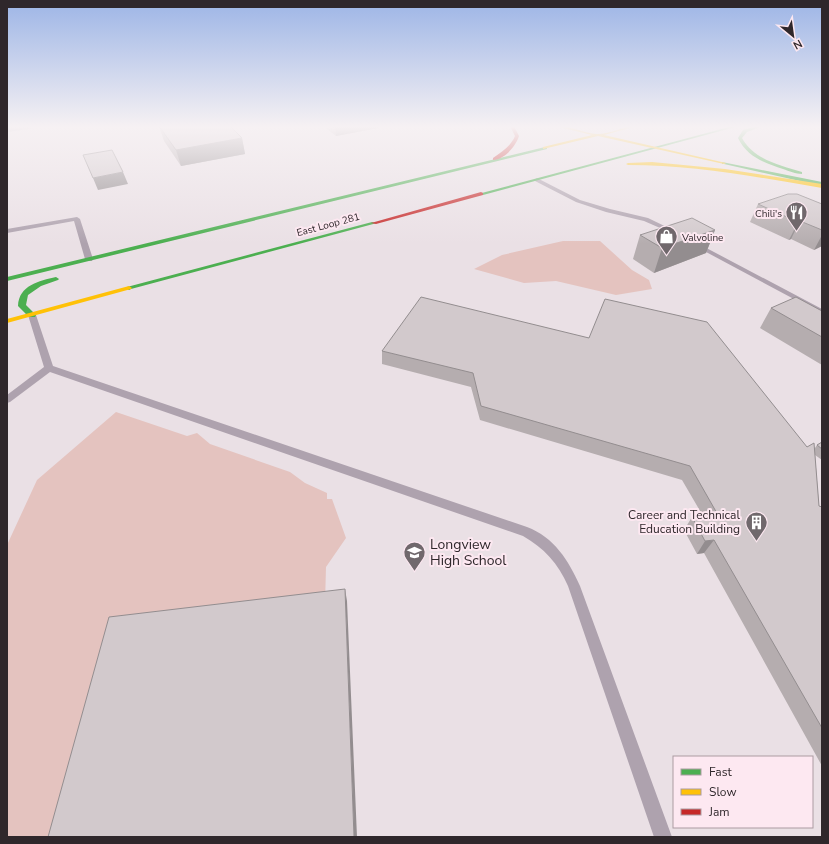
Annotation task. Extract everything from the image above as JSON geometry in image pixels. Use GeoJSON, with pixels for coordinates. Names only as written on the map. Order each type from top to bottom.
{"type":"FeatureCollection","features":[{"type":"Feature","properties":{"kind":"main road","name":"East Loop 281"},"geometry":{"type":"LineString","coordinates":[[7,279],[472,165]]}},
{"type":"Feature","properties":{"kind":"main road","name":"East Loop 281"},"geometry":{"type":"LineString","coordinates":[[7,321],[590,165]]}},
{"type":"Feature","properties":{"kind":"main road"},"geometry":{"type":"LineString","coordinates":[[554,175],[617,165]]}},
{"type":"Feature","properties":{"kind":"main road"},"geometry":{"type":"LineString","coordinates":[[691,165],[822,185]]}},
{"type":"Feature","properties":{"kind":"main road"},"geometry":{"type":"LineString","coordinates":[[733,165],[822,185]]}},
{"type":"Feature","properties":{"kind":"main road"},"geometry":{"type":"LineString","coordinates":[[780,165],[822,180]]}},
{"type":"Feature","properties":{"kind":"main road"},"geometry":{"type":"LineString","coordinates":[[110,263],[184,236]]}},
{"type":"Feature","properties":{"kind":"main road"},"geometry":{"type":"LineString","coordinates":[[32,314],[22,306],[21,298],[24,293],[42,283],[66,277]]}},
{"type":"Feature","properties":{"kind":"lane"},"geometry":{"type":"LineString","coordinates":[[537,180],[578,201],[608,211],[646,219],[683,237],[822,312]]}},
{"type":"Feature","properties":{"kind":"lane"},"geometry":{"type":"LineString","coordinates":[[7,231],[77,219],[89,259]]}},
{"type":"Feature","properties":{"kind":"lane"},"geometry":{"type":"LineString","coordinates":[[32,314],[49,368]]}},
{"type":"Feature","properties":{"kind":"lane"},"geometry":{"type":"LineString","coordinates":[[7,400],[49,368]]}},
{"type":"Feature","properties":{"kind":"lane"},"geometry":{"type":"LineString","coordinates":[[49,368],[527,532],[542,540],[555,552],[567,569],[574,586],[663,837]]}},
{"type":"Feature","properties":{"kind":"shaded area"},"geometry":{"type":"Polygon","coordinates":[[[563,241],[600,241],[632,270],[649,280],[652,289],[616,295],[556,281],[524,283],[474,269],[502,255],[563,241]]]}},
{"type":"Feature","properties":{"kind":"shaded area"},"geometry":{"type":"Polygon","coordinates":[[[116,412],[187,436],[197,433],[210,444],[290,472],[305,483],[327,493],[327,499],[332,499],[346,538],[326,567],[325,604],[66,837],[7,837],[7,545],[37,480],[116,412]]]}},
{"type":"Feature","properties":{"kind":"building"},"geometry":{"type":"Polygon","coordinates":[[[88,165],[120,165],[123,172],[93,178],[88,165]]]}},
{"type":"Feature","properties":{"kind":"building"},"geometry":{"type":"Polygon","coordinates":[[[788,194],[797,194],[822,204],[822,230],[800,221],[798,222],[758,204],[788,194]]]}},
{"type":"Feature","properties":{"kind":"building"},"geometry":{"type":"Polygon","coordinates":[[[692,218],[715,230],[662,248],[640,235],[692,218]]]}},
{"type":"Feature","properties":{"kind":"building","name":"Career and Technical Education Building"},"geometry":{"type":"Polygon","coordinates":[[[421,297],[589,338],[605,299],[707,322],[807,447],[814,443],[819,506],[822,507],[822,728],[714,540],[705,541],[692,517],[718,515],[690,466],[481,406],[473,373],[382,351],[421,297]]]}},
{"type":"Feature","properties":{"kind":"building"},"geometry":{"type":"Polygon","coordinates":[[[796,297],[822,311],[822,337],[771,308],[796,297]]]}},
{"type":"Feature","properties":{"kind":"building"},"geometry":{"type":"Polygon","coordinates":[[[822,442],[822,449],[817,445],[822,442]]]}},
{"type":"Feature","properties":{"kind":"building"},"geometry":{"type":"Polygon","coordinates":[[[345,589],[354,837],[48,837],[109,617],[345,589]]]}},
{"type":"Feature","properties":{"kind":"traffic: fast"},"geometry":{"type":"LineString","coordinates":[[7,279],[474,165]]}},
{"type":"Feature","properties":{"kind":"traffic: fast"},"geometry":{"type":"LineString","coordinates":[[481,194],[589,165]]}},
{"type":"Feature","properties":{"kind":"traffic: fast"},"geometry":{"type":"LineString","coordinates":[[735,165],[822,184]]}},
{"type":"Feature","properties":{"kind":"traffic: fast"},"geometry":{"type":"LineString","coordinates":[[776,165],[800,173]]}},
{"type":"Feature","properties":{"kind":"traffic: fast"},"geometry":{"type":"LineString","coordinates":[[129,288],[374,223]]}},
{"type":"Feature","properties":{"kind":"traffic: fast"},"geometry":{"type":"LineString","coordinates":[[32,315],[22,306],[24,294],[38,284],[56,279]]}},
{"type":"Feature","properties":{"kind":"traffic: slow"},"geometry":{"type":"LineString","coordinates":[[682,165],[725,170],[822,186]]}},
{"type":"Feature","properties":{"kind":"traffic: slow"},"geometry":{"type":"LineString","coordinates":[[7,321],[129,288]]}},
{"type":"Feature","properties":{"kind":"traffic: jam"},"geometry":{"type":"LineString","coordinates":[[374,223],[481,194]]}},
{"type":"Feature","properties":{"kind":"place","name":"Chili's"},"geometry":{"type":"Point","coordinates":[797,232]}},
{"type":"Feature","properties":{"kind":"place","name":"Valvoline"},"geometry":{"type":"Point","coordinates":[667,256]}},
{"type":"Feature","properties":{"kind":"place","name":"Career and Technical Education Building"},"geometry":{"type":"Point","coordinates":[756,542]}},
{"type":"Feature","properties":{"kind":"place","name":"Longview High School"},"geometry":{"type":"Point","coordinates":[414,572]}}]}
